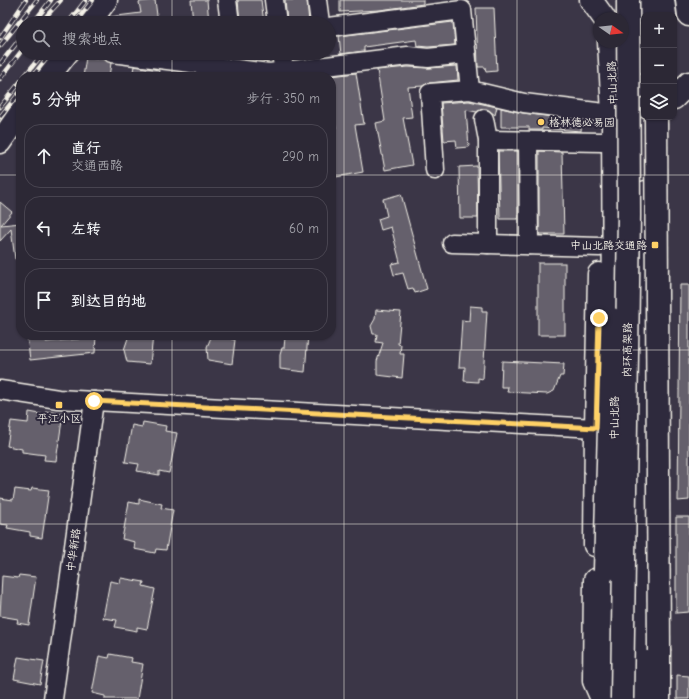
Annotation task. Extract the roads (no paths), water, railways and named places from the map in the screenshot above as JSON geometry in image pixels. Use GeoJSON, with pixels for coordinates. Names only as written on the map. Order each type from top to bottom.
{"type":"FeatureCollection","features":[{"type":"Feature","properties":{"kind":"main road"},"geometry":{"type":"LineString","coordinates":[[94,16],[106,0]]}},
{"type":"Feature","properties":{"kind":"main road"},"geometry":{"type":"LineString","coordinates":[[591,0],[600,12]]}},
{"type":"Feature","properties":{"kind":"main road"},"geometry":{"type":"LineString","coordinates":[[606,0],[607,12]]}},
{"type":"Feature","properties":{"kind":"main road"},"geometry":{"type":"LineString","coordinates":[[608,699],[605,571],[617,150],[627,0]]}},
{"type":"Feature","properties":{"kind":"main road","name":"内环高架路"},"geometry":{"type":"LineString","coordinates":[[622,699],[629,215],[627,0]]}},
{"type":"Feature","properties":{"kind":"main road"},"geometry":{"type":"LineString","coordinates":[[647,0],[647,12]]}},
{"type":"Feature","properties":{"kind":"main road"},"geometry":{"type":"LineString","coordinates":[[663,0],[665,12]]}},
{"type":"Feature","properties":{"kind":"main road"},"geometry":{"type":"LineString","coordinates":[[687,0],[689,15]]}},
{"type":"Feature","properties":{"kind":"main road","name":"中山北路"},"geometry":{"type":"LineString","coordinates":[[608,699],[613,537],[614,369],[607,200],[608,113],[612,73],[610,48]]}},
{"type":"Feature","properties":{"kind":"main road"},"geometry":{"type":"LineString","coordinates":[[52,72],[61,60]]}},
{"type":"Feature","properties":{"kind":"main road"},"geometry":{"type":"LineString","coordinates":[[677,95],[689,83]]}},
{"type":"Feature","properties":{"kind":"main road"},"geometry":{"type":"LineString","coordinates":[[602,699],[594,681],[596,428],[600,247],[607,200],[602,142],[608,113]]}},
{"type":"Feature","properties":{"kind":"main road"},"geometry":{"type":"LineString","coordinates":[[0,142],[16,119]]}},
{"type":"Feature","properties":{"kind":"main road","name":"内环高架路"},"geometry":{"type":"LineString","coordinates":[[640,699],[646,120]]}},
{"type":"Feature","properties":{"kind":"main road"},"geometry":{"type":"LineString","coordinates":[[656,120],[659,699]]}},
{"type":"Feature","properties":{"kind":"main road"},"geometry":{"type":"LineString","coordinates":[[653,699],[649,375],[650,170],[664,120]]}},
{"type":"Feature","properties":{"kind":"main road"},"geometry":{"type":"LineString","coordinates":[[597,392],[614,369]]}},
{"type":"Feature","properties":{"kind":"street"},"geometry":{"type":"LineString","coordinates":[[227,0],[229,16]]}},
{"type":"Feature","properties":{"kind":"street"},"geometry":{"type":"LineString","coordinates":[[274,0],[277,16]]}},
{"type":"Feature","properties":{"kind":"street"},"geometry":{"type":"LineString","coordinates":[[317,0],[319,16]]}},
{"type":"Feature","properties":{"kind":"street"},"geometry":{"type":"LineString","coordinates":[[336,26],[462,10],[470,90]]}},
{"type":"Feature","properties":{"kind":"street"},"geometry":{"type":"LineString","coordinates":[[336,59],[408,56],[428,58],[466,54]]}},
{"type":"Feature","properties":{"kind":"street"},"geometry":{"type":"LineString","coordinates":[[234,60],[266,72]]}},
{"type":"Feature","properties":{"kind":"street"},"geometry":{"type":"LineString","coordinates":[[282,60],[284,72],[325,60]]}},
{"type":"Feature","properties":{"kind":"street"},"geometry":{"type":"LineString","coordinates":[[435,170],[430,93],[470,90],[524,103],[608,113],[641,108]]}},
{"type":"Feature","properties":{"kind":"street"},"geometry":{"type":"LineString","coordinates":[[677,100],[689,98]]}},
{"type":"Feature","properties":{"kind":"street"},"geometry":{"type":"LineString","coordinates":[[484,119],[488,140],[488,244]]}},
{"type":"Feature","properties":{"kind":"street"},"geometry":{"type":"LineString","coordinates":[[488,140],[602,142]]}},
{"type":"Feature","properties":{"kind":"street"},"geometry":{"type":"LineString","coordinates":[[528,141],[529,245]]}},
{"type":"Feature","properties":{"kind":"street"},"geometry":{"type":"LineString","coordinates":[[452,242],[600,247]]}},
{"type":"Feature","properties":{"kind":"street"},"geometry":{"type":"LineString","coordinates":[[0,390],[58,399],[596,428]]}},
{"type":"Feature","properties":{"kind":"street","name":"中华新路"},"geometry":{"type":"LineString","coordinates":[[53,699],[94,401]]}},
{"type":"Feature","properties":{"kind":"railway"},"geometry":{"type":"LineString","coordinates":[[0,38],[26,0]]}},
{"type":"Feature","properties":{"kind":"railway"},"geometry":{"type":"LineString","coordinates":[[24,16],[37,0]]}},
{"type":"Feature","properties":{"kind":"railway"},"geometry":{"type":"LineString","coordinates":[[38,16],[51,0]]}},
{"type":"Feature","properties":{"kind":"railway"},"geometry":{"type":"LineString","coordinates":[[46,16],[61,0]]}},
{"type":"Feature","properties":{"kind":"railway"},"geometry":{"type":"LineString","coordinates":[[73,16],[86,0]]}},
{"type":"Feature","properties":{"kind":"railway"},"geometry":{"type":"LineString","coordinates":[[80,16],[93,0]]}},
{"type":"Feature","properties":{"kind":"railway"},"geometry":{"type":"LineString","coordinates":[[0,46],[16,26]]}},
{"type":"Feature","properties":{"kind":"railway"},"geometry":{"type":"LineString","coordinates":[[0,64],[16,44]]}},
{"type":"Feature","properties":{"kind":"railway"},"geometry":{"type":"LineString","coordinates":[[0,79],[16,58]]}},
{"type":"Feature","properties":{"kind":"railway"},"geometry":{"type":"LineString","coordinates":[[28,72],[37,60]]}},
{"type":"Feature","properties":{"kind":"railway"},"geometry":{"type":"LineString","coordinates":[[36,72],[45,60]]}},
{"type":"Feature","properties":{"kind":"railway"},"geometry":{"type":"LineString","coordinates":[[0,107],[16,87]]}},
{"type":"Feature","properties":{"kind":"railway"},"geometry":{"type":"LineString","coordinates":[[0,117],[16,97]]}},
{"type":"Feature","properties":{"kind":"place","name":"格林德必易园"},"geometry":{"type":"Point","coordinates":[541,122]}},
{"type":"Feature","properties":{"kind":"place","name":"中山北路交通路"},"geometry":{"type":"Point","coordinates":[655,245]}},
{"type":"Feature","properties":{"kind":"place","name":"平江小区"},"geometry":{"type":"Point","coordinates":[59,405]}}]}
